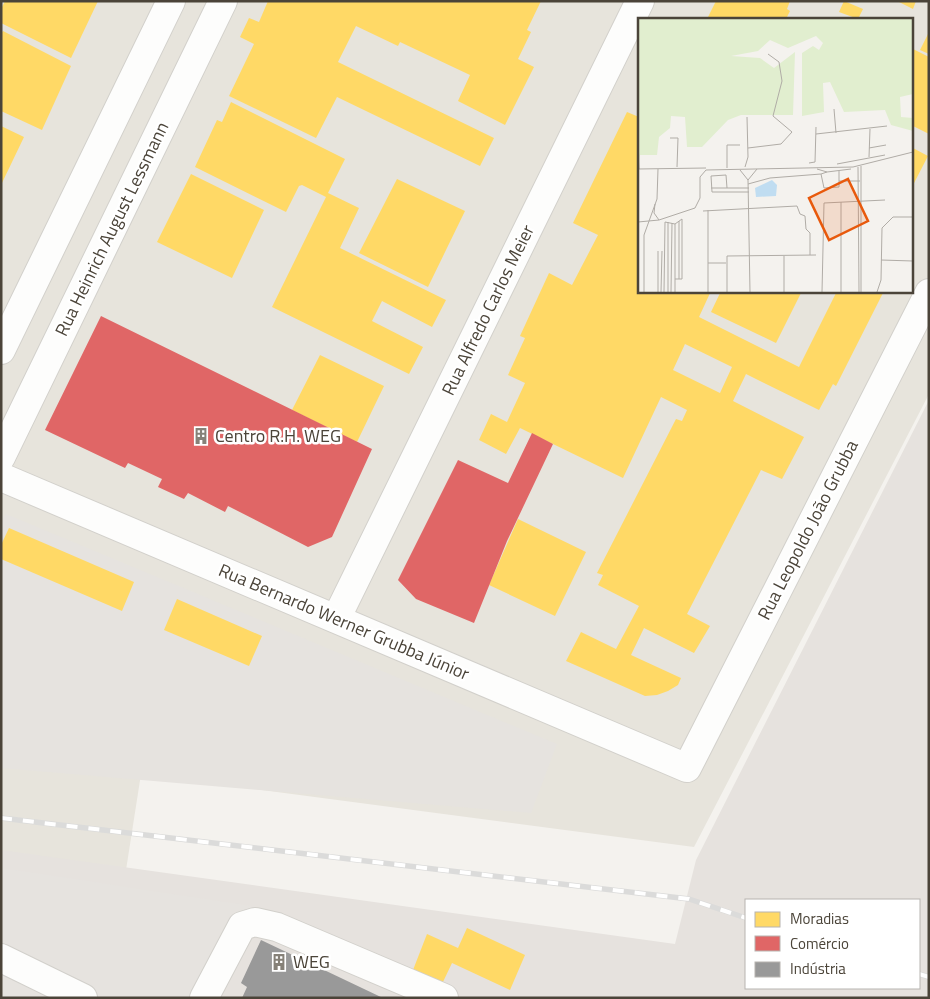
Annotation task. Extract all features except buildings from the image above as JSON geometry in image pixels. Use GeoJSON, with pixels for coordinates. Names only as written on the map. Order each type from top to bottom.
{"type":"FeatureCollection","features":[{"type":"Feature","properties":{"kind":"street"},"geometry":{"type":"LineString","coordinates":[[1,350],[171,1]]}},
{"type":"Feature","properties":{"kind":"street","name":"Rua Heinrich August Lessmann"},"geometry":{"type":"LineString","coordinates":[[1,457],[223,1]]}},
{"type":"Feature","properties":{"kind":"street","name":"Rua Alfredo Carlos Meier"},"geometry":{"type":"LineString","coordinates":[[336,619],[640,1]]}},
{"type":"Feature","properties":{"kind":"street","name":"Rua Leopoldo João Grubba"},"geometry":{"type":"LineString","coordinates":[[687,768],[929,293]]}},
{"type":"Feature","properties":{"kind":"street","name":"Rua Bernardo Werner Grubba Júnior"},"geometry":{"type":"LineString","coordinates":[[1,477],[687,768]]}},
{"type":"Feature","properties":{"kind":"street"},"geometry":{"type":"LineString","coordinates":[[204,998],[242,926],[255,922],[277,927],[444,998]]}},
{"type":"Feature","properties":{"kind":"street"},"geometry":{"type":"LineString","coordinates":[[1,958],[83,998]]}},
{"type":"Feature","properties":{"kind":"shaded area"},"geometry":{"type":"Polygon","coordinates":[[[1,1],[929,1],[929,394],[694,847],[141,774],[106,998],[1,998],[1,1]]]}},
{"type":"Feature","properties":{"kind":"shaded area"},"geometry":{"type":"Polygon","coordinates":[[[929,400],[929,998],[1,998],[1,850],[675,944],[696,860],[929,400]]]}},
{"type":"Feature","properties":{"kind":"shaded area"},"geometry":{"type":"Polygon","coordinates":[[[6,514],[557,744],[531,813],[1,768],[1,522],[6,514]]]}},
{"type":"Feature","properties":{"kind":"shaded area"},"geometry":{"type":"Polygon","coordinates":[[[1,868],[252,906],[209,998],[1,998],[1,868]]]}},
{"type":"Feature","properties":{"kind":"railway"},"geometry":{"type":"LineString","coordinates":[[1,818],[689,899],[745,918]]}},
{"type":"Feature","properties":{"kind":"railway"},"geometry":{"type":"LineString","coordinates":[[920,974],[929,977]]}},
{"type":"Feature","properties":{"kind":"place","name":"Centro R.H. WEG"},"geometry":{"type":"Point","coordinates":[201,436]}},
{"type":"Feature","properties":{"kind":"place","name":"WEG"},"geometry":{"type":"Point","coordinates":[279,962]}}]}
